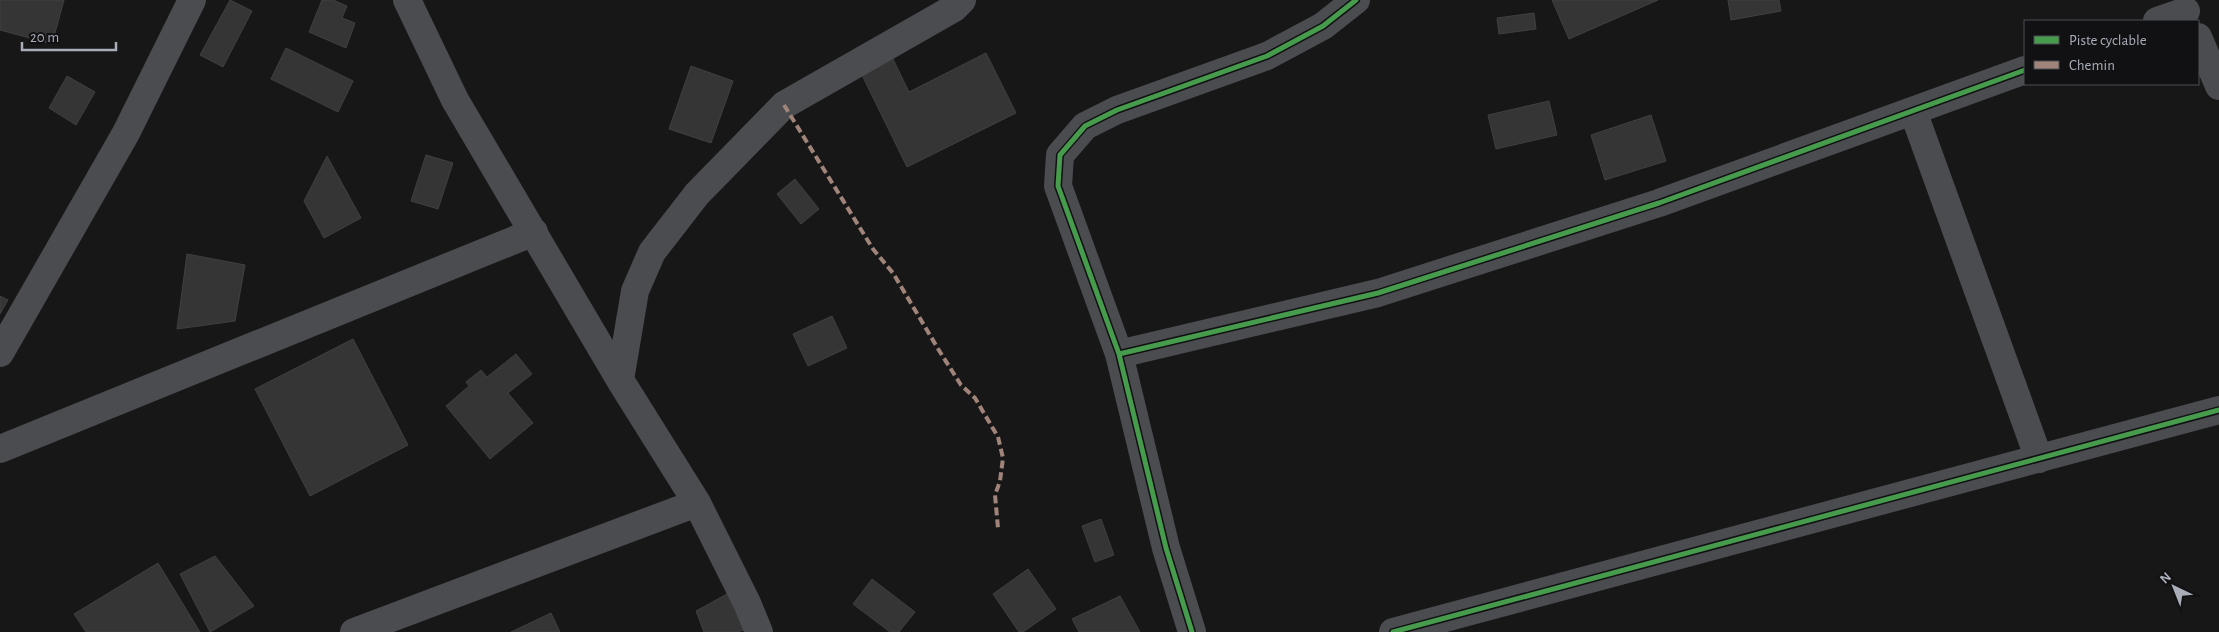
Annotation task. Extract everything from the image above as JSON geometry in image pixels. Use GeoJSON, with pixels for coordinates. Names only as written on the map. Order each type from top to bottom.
{"type":"FeatureCollection","features":[{"type":"Feature","properties":{"kind":"street"},"geometry":{"type":"LineString","coordinates":[[0,353],[126,133],[192,0]]}},
{"type":"Feature","properties":{"kind":"street"},"geometry":{"type":"LineString","coordinates":[[408,0],[455,100],[620,380],[697,503],[747,603],[758,632]]}},
{"type":"Feature","properties":{"kind":"street"},"geometry":{"type":"LineString","coordinates":[[620,380],[636,291],[652,252],[697,194],[784,105],[954,8],[962,0]]}},
{"type":"Feature","properties":{"kind":"street"},"geometry":{"type":"LineString","coordinates":[[1192,632],[1166,548],[1118,354],[1058,186],[1060,155],[1084,126],[1117,110],[1267,56],[1324,26],[1356,0]]}},
{"type":"Feature","properties":{"kind":"street"},"geometry":{"type":"LineString","coordinates":[[2160,20],[2186,11]]}},
{"type":"Feature","properties":{"kind":"street"},"geometry":{"type":"LineString","coordinates":[[2199,39],[2219,86]]}},
{"type":"Feature","properties":{"kind":"street"},"geometry":{"type":"LineString","coordinates":[[1118,354],[1378,293],[1659,203],[2024,70]]}},
{"type":"Feature","properties":{"kind":"street"},"geometry":{"type":"LineString","coordinates":[[1913,111],[2039,459]]}},
{"type":"Feature","properties":{"kind":"street"},"geometry":{"type":"LineString","coordinates":[[0,449],[534,232]]}},
{"type":"Feature","properties":{"kind":"street"},"geometry":{"type":"LineString","coordinates":[[1393,632],[2219,410]]}},
{"type":"Feature","properties":{"kind":"street"},"geometry":{"type":"LineString","coordinates":[[354,632],[697,503]]}},
{"type":"Feature","properties":{"kind":"building"},"geometry":{"type":"Polygon","coordinates":[[[0,0],[64,0],[52,44],[0,30],[0,0]]]}},
{"type":"Feature","properties":{"kind":"building"},"geometry":{"type":"Polygon","coordinates":[[[230,0],[252,11],[223,67],[200,55],[230,0]]]}},
{"type":"Feature","properties":{"kind":"building"},"geometry":{"type":"Polygon","coordinates":[[[322,0],[333,0],[347,6],[342,18],[355,23],[346,48],[309,32],[322,0]]]}},
{"type":"Feature","properties":{"kind":"building"},"geometry":{"type":"Polygon","coordinates":[[[1552,0],[1658,0],[1569,39],[1552,0]]]}},
{"type":"Feature","properties":{"kind":"building"},"geometry":{"type":"Polygon","coordinates":[[[1728,0],[1779,0],[1781,11],[1731,20],[1728,0]]]}},
{"type":"Feature","properties":{"kind":"building"},"geometry":{"type":"Polygon","coordinates":[[[1534,13],[1536,29],[1499,34],[1497,18],[1534,13]]]}},
{"type":"Feature","properties":{"kind":"building"},"geometry":{"type":"Polygon","coordinates":[[[286,48],[353,81],[338,112],[271,79],[286,48]]]}},
{"type":"Feature","properties":{"kind":"building"},"geometry":{"type":"Polygon","coordinates":[[[986,53],[1016,113],[907,167],[861,73],[892,57],[909,92],[986,53]]]}},
{"type":"Feature","properties":{"kind":"building"},"geometry":{"type":"Polygon","coordinates":[[[691,66],[733,81],[711,143],[669,129],[691,66]]]}},
{"type":"Feature","properties":{"kind":"building"},"geometry":{"type":"Polygon","coordinates":[[[67,76],[95,92],[76,125],[49,108],[67,76]]]}},
{"type":"Feature","properties":{"kind":"building"},"geometry":{"type":"Polygon","coordinates":[[[1549,101],[1557,135],[1496,149],[1488,115],[1549,101]]]}},
{"type":"Feature","properties":{"kind":"building"},"geometry":{"type":"Polygon","coordinates":[[[1651,115],[1666,161],[1605,180],[1591,135],[1651,115]]]}},
{"type":"Feature","properties":{"kind":"building"},"geometry":{"type":"Polygon","coordinates":[[[426,155],[453,163],[438,209],[411,201],[426,155]]]}},
{"type":"Feature","properties":{"kind":"building"},"geometry":{"type":"Polygon","coordinates":[[[327,156],[361,218],[324,238],[304,201],[327,156]]]}},
{"type":"Feature","properties":{"kind":"building"},"geometry":{"type":"Polygon","coordinates":[[[795,179],[819,209],[801,224],[777,194],[795,179]]]}},
{"type":"Feature","properties":{"kind":"building"},"geometry":{"type":"Polygon","coordinates":[[[187,254],[245,265],[235,321],[177,329],[187,254]]]}},
{"type":"Feature","properties":{"kind":"building"},"geometry":{"type":"Polygon","coordinates":[[[0,296],[8,300],[0,314],[0,296]]]}},
{"type":"Feature","properties":{"kind":"building"},"geometry":{"type":"Polygon","coordinates":[[[832,316],[847,348],[808,366],[793,334],[832,316]]]}},
{"type":"Feature","properties":{"kind":"building"},"geometry":{"type":"Polygon","coordinates":[[[353,339],[408,445],[310,496],[255,389],[353,339]]]}},
{"type":"Feature","properties":{"kind":"building"},"geometry":{"type":"Polygon","coordinates":[[[516,354],[532,374],[508,393],[533,423],[490,459],[446,406],[469,386],[466,382],[481,370],[487,377],[516,354]]]}},
{"type":"Feature","properties":{"kind":"building"},"geometry":{"type":"Polygon","coordinates":[[[1101,519],[1114,555],[1095,562],[1082,526],[1101,519]]]}},
{"type":"Feature","properties":{"kind":"building"},"geometry":{"type":"Polygon","coordinates":[[[215,556],[254,606],[210,632],[180,574],[215,556]]]}},
{"type":"Feature","properties":{"kind":"building"},"geometry":{"type":"Polygon","coordinates":[[[158,563],[200,632],[86,632],[74,614],[158,563]]]}},
{"type":"Feature","properties":{"kind":"building"},"geometry":{"type":"Polygon","coordinates":[[[1028,569],[1056,609],[1023,632],[1019,632],[993,594],[1028,569]]]}},
{"type":"Feature","properties":{"kind":"building"},"geometry":{"type":"Polygon","coordinates":[[[872,579],[915,612],[899,632],[890,632],[853,604],[872,579]]]}},
{"type":"Feature","properties":{"kind":"building"},"geometry":{"type":"Polygon","coordinates":[[[727,594],[746,629],[738,632],[704,632],[696,611],[727,594]]]}},
{"type":"Feature","properties":{"kind":"building"},"geometry":{"type":"Polygon","coordinates":[[[1120,596],[1140,632],[1079,632],[1072,619],[1120,596]]]}},
{"type":"Feature","properties":{"kind":"building"},"geometry":{"type":"Polygon","coordinates":[[[551,613],[560,632],[511,632],[551,613]]]}},
{"type":"Feature","properties":{"kind":"marked path"},"geometry":{"type":"LineString","coordinates":[[784,105],[873,249],[893,273],[961,385],[975,398],[998,437],[1003,458],[1000,481],[995,495],[998,528]]}},
{"type":"Feature","properties":{"kind":"cycle path"},"geometry":{"type":"LineString","coordinates":[[1192,632],[1166,548],[1119,354],[1058,186],[1060,155],[1085,126],[1117,110],[1267,56],[1323,26],[1356,0]]}},
{"type":"Feature","properties":{"kind":"cycle path"},"geometry":{"type":"LineString","coordinates":[[1119,354],[1378,293],[1659,203],[2024,70]]}},
{"type":"Feature","properties":{"kind":"cycle path"},"geometry":{"type":"LineString","coordinates":[[1393,632],[2219,410]]}}]}
